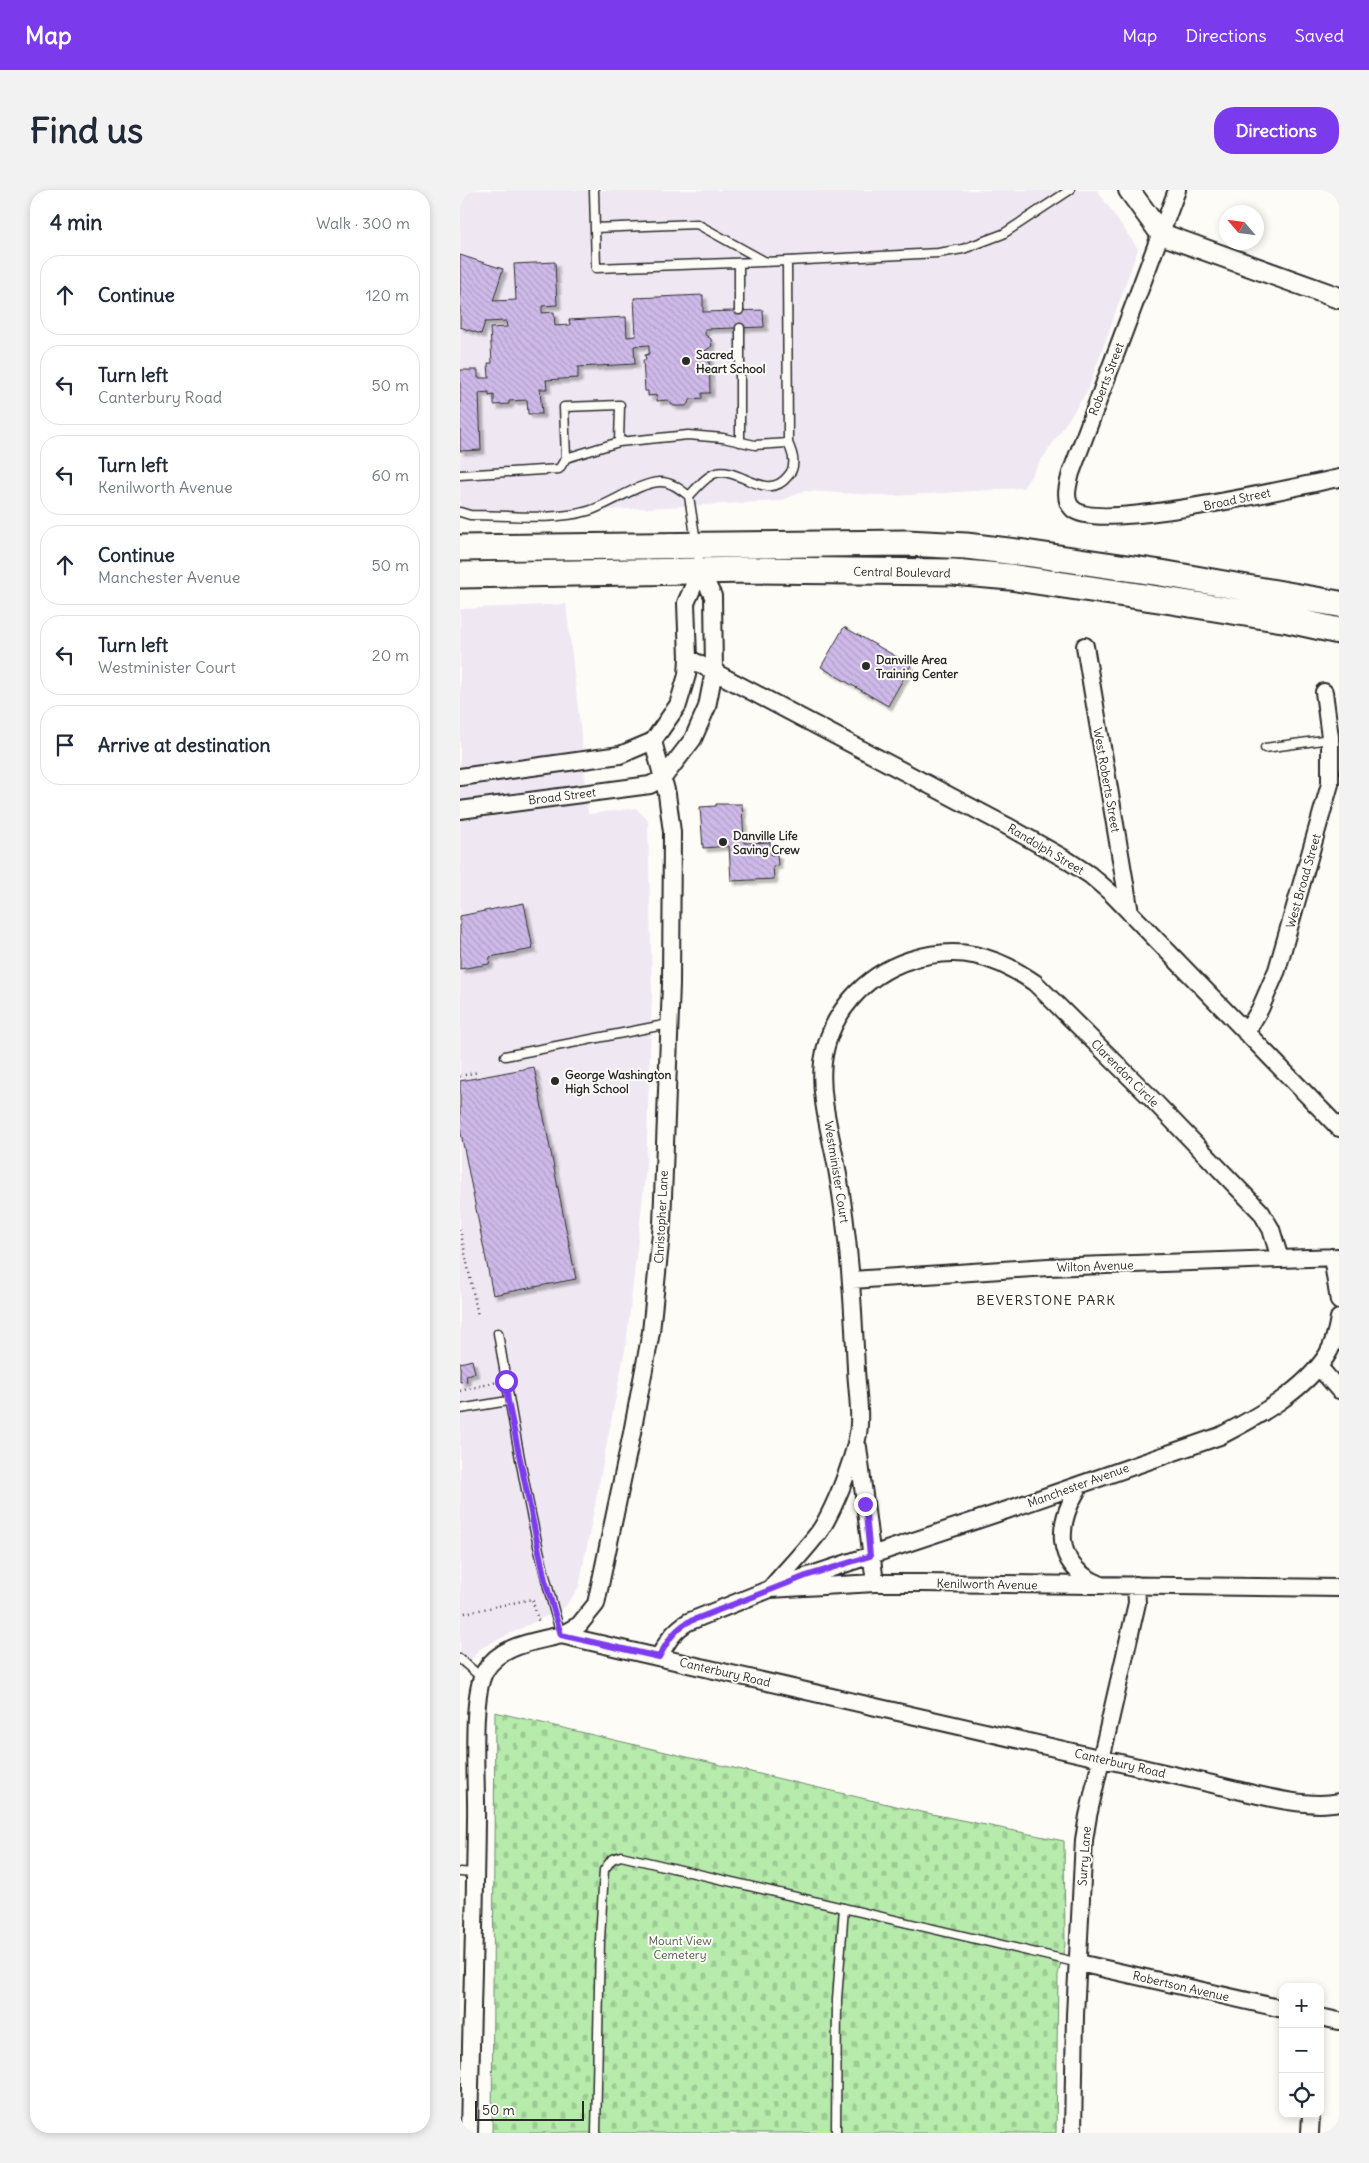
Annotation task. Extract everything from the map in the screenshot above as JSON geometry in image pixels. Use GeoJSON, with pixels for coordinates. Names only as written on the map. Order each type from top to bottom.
{"type":"FeatureCollection","features":[{"type":"Feature","properties":{"kind":"main road"},"geometry":{"type":"LineString","coordinates":[[460,548],[906,543],[966,546],[1161,572],[1339,604]]}},
{"type":"Feature","properties":{"kind":"main road","name":"Central Boulevard"},"geometry":{"type":"LineString","coordinates":[[460,575],[700,571],[907,571],[1010,578],[1270,617],[1339,631]]}},
{"type":"Feature","properties":{"kind":"street"},"geometry":{"type":"LineString","coordinates":[[1129,190],[1161,234],[1339,298]]}},
{"type":"Feature","properties":{"kind":"street","name":"Roberts Street"},"geometry":{"type":"LineString","coordinates":[[1134,514],[1082,514],[1074,511],[1070,505],[1068,489],[1071,473],[1177,190]]}},
{"type":"Feature","properties":{"kind":"street","name":"Broad Street"},"geometry":{"type":"LineString","coordinates":[[1134,514],[1204,506],[1339,478]]}},
{"type":"Feature","properties":{"kind":"street"},"geometry":{"type":"LineString","coordinates":[[460,777],[620,755],[653,741],[678,705],[687,675],[686,603],[700,571]]}},
{"type":"Feature","properties":{"kind":"street"},"geometry":{"type":"LineString","coordinates":[[663,778],[693,739],[707,707],[714,671],[713,596],[700,571]]}},
{"type":"Feature","properties":{"kind":"street","name":"West Roberts Street"},"geometry":{"type":"LineString","coordinates":[[1084,646],[1130,914]]}},
{"type":"Feature","properties":{"kind":"street","name":"Randolph Street"},"geometry":{"type":"LineString","coordinates":[[688,658],[1007,826],[1090,875],[1339,1128]]}},
{"type":"Feature","properties":{"kind":"street","name":"West Broad Street"},"geometry":{"type":"LineString","coordinates":[[1246,1033],[1270,987],[1305,877],[1330,784],[1330,739],[1324,692]]}},
{"type":"Feature","properties":{"kind":"street","name":"Christopher Lane"},"geometry":{"type":"LineString","coordinates":[[561,1635],[579,1625],[596,1604],[651,1332],[662,1224],[669,1024],[672,832],[667,794],[653,741]]}},
{"type":"Feature","properties":{"kind":"street","name":"Broad Street"},"geometry":{"type":"LineString","coordinates":[[460,810],[650,785],[663,778]]}},
{"type":"Feature","properties":{"kind":"street","name":"Clarendon Circle"},"geometry":{"type":"LineString","coordinates":[[924,957],[955,954],[995,960],[1016,970],[1035,983],[1147,1094],[1261,1212],[1271,1229],[1280,1259]]}},
{"type":"Feature","properties":{"kind":"street","name":"Westminister Court"},"geometry":{"type":"LineString","coordinates":[[875,1583],[870,1556],[857,1438],[858,1409],[852,1280],[845,1213],[822,1084],[823,1062],[828,1040],[836,1019],[860,989],[897,964],[924,957]]}},
{"type":"Feature","properties":{"kind":"street"},"geometry":{"type":"LineString","coordinates":[[1335,1257],[1339,1301]]}},
{"type":"Feature","properties":{"kind":"street","name":"Wilton Avenue"},"geometry":{"type":"LineString","coordinates":[[852,1280],[1048,1267],[1335,1257]]}},
{"type":"Feature","properties":{"kind":"street","name":"Manchester Avenue"},"geometry":{"type":"LineString","coordinates":[[770,1589],[1220,1436],[1252,1420],[1277,1403],[1319,1367],[1328,1353],[1336,1333],[1339,1318]]}},
{"type":"Feature","properties":{"kind":"street"},"geometry":{"type":"LineString","coordinates":[[1319,1367],[1339,1390]]}},
{"type":"Feature","properties":{"kind":"street","name":"Westminister Court"},"geometry":{"type":"LineString","coordinates":[[770,1589],[820,1530],[839,1491],[857,1438]]}},
{"type":"Feature","properties":{"kind":"street"},"geometry":{"type":"LineString","coordinates":[[1081,1484],[1070,1500],[1064,1516],[1063,1541],[1074,1566],[1081,1574],[1102,1585]]}},
{"type":"Feature","properties":{"kind":"street","name":"Kenilworth Avenue"},"geometry":{"type":"LineString","coordinates":[[659,1657],[670,1637],[683,1625],[770,1589],[875,1583],[1339,1588]]}},
{"type":"Feature","properties":{"kind":"street","name":"Surry Lane"},"geometry":{"type":"LineString","coordinates":[[1072,2133],[1075,2016],[1084,1840],[1137,1603],[1136,1585]]}},
{"type":"Feature","properties":{"kind":"street","name":"Canterbury Road"},"geometry":{"type":"LineString","coordinates":[[469,2133],[466,2040],[467,1872],[477,1696],[482,1678],[493,1660],[504,1652],[540,1639],[561,1635],[1309,1804],[1339,1802]]}},
{"type":"Feature","properties":{"kind":"street","name":"Robertson Avenue"},"geometry":{"type":"LineString","coordinates":[[1079,1962],[1279,2008]]}},
{"type":"Feature","properties":{"kind":"street"},"geometry":{"type":"LineString","coordinates":[[1324,2018],[1339,2021]]}},
{"type":"Feature","properties":{"kind":"street"},"geometry":{"type":"LineString","coordinates":[[1310,2118],[1310,2133]]}},
{"type":"Feature","properties":{"kind":"lane"},"geometry":{"type":"LineString","coordinates":[[594,190],[596,268],[787,261],[938,253],[963,249],[1003,234],[1070,190]]}},
{"type":"Feature","properties":{"kind":"lane"},"geometry":{"type":"LineString","coordinates":[[595,228],[697,224],[766,262]]}},
{"type":"Feature","properties":{"kind":"lane"},"geometry":{"type":"LineString","coordinates":[[689,496],[711,475],[716,473],[731,474],[753,483],[770,486],[779,485],[790,475],[794,457],[788,443],[787,261]]}},
{"type":"Feature","properties":{"kind":"lane"},"geometry":{"type":"LineString","coordinates":[[739,263],[739,310]]}},
{"type":"Feature","properties":{"kind":"lane"},"geometry":{"type":"LineString","coordinates":[[740,328],[740,442]]}},
{"type":"Feature","properties":{"kind":"lane"},"geometry":{"type":"LineString","coordinates":[[460,475],[559,469],[566,458],[564,407],[620,405],[619,442]]}},
{"type":"Feature","properties":{"kind":"lane"},"geometry":{"type":"LineString","coordinates":[[566,458],[619,442],[688,436],[754,445],[788,443]]}},
{"type":"Feature","properties":{"kind":"lane"},"geometry":{"type":"LineString","coordinates":[[460,512],[470,515],[570,514],[603,506],[650,483],[672,484],[689,496],[700,571]]}},
{"type":"Feature","properties":{"kind":"lane"},"geometry":{"type":"LineString","coordinates":[[1264,748],[1330,739]]}},
{"type":"Feature","properties":{"kind":"lane"},"geometry":{"type":"LineString","coordinates":[[505,1056],[669,1024]]}},
{"type":"Feature","properties":{"kind":"lane"},"geometry":{"type":"LineString","coordinates":[[498,1333],[508,1401],[545,1580],[561,1635]]}},
{"type":"Feature","properties":{"kind":"lane"},"geometry":{"type":"LineString","coordinates":[[460,1408],[508,1401]]}},
{"type":"Feature","properties":{"kind":"lane"},"geometry":{"type":"LineString","coordinates":[[460,1659],[482,1678]]}},
{"type":"Feature","properties":{"kind":"lane"},"geometry":{"type":"LineString","coordinates":[[596,2133],[604,1870],[612,1859],[621,1856],[1079,1962]]}},
{"type":"Feature","properties":{"kind":"lane"},"geometry":{"type":"LineString","coordinates":[[836,2133],[837,1998],[844,1908]]}},
{"type":"Feature","properties":{"kind":"path"},"geometry":{"type":"LineString","coordinates":[[460,1076],[478,1072]]}},
{"type":"Feature","properties":{"kind":"path"},"geometry":{"type":"LineString","coordinates":[[460,1229],[478,1316]]}},
{"type":"Feature","properties":{"kind":"path"},"geometry":{"type":"LineString","coordinates":[[460,1391],[506,1381]]}},
{"type":"Feature","properties":{"kind":"path"},"geometry":{"type":"LineString","coordinates":[[460,1614],[532,1599],[539,1623]]}},
{"type":"Feature","properties":{"kind":"shaded area"},"geometry":{"type":"Polygon","coordinates":[[[460,190],[1097,190],[1138,249],[1088,390],[1023,488],[894,496],[805,491],[780,501],[460,518],[460,190]]]}},
{"type":"Feature","properties":{"kind":"shaded area","name":"George Washington High School"},"geometry":{"type":"Polygon","coordinates":[[[566,604],[582,742],[588,814],[636,808],[648,820],[652,994],[646,1169],[626,1345],[579,1587],[565,1607],[481,1648],[460,1672],[460,609],[566,604]]]}},
{"type":"Feature","properties":{"kind":"green space","name":"Mount View Cemetery"},"geometry":{"type":"Polygon","coordinates":[[[495,1712],[917,1811],[1064,1841],[1065,1945],[1058,1975],[1056,2133],[492,2133],[495,1712]]]}},
{"type":"Feature","properties":{"kind":"building"},"geometry":{"type":"Polygon","coordinates":[[[460,255],[503,269],[493,301],[516,300],[514,264],[555,262],[557,305],[542,306],[542,313],[554,312],[555,326],[570,325],[569,320],[626,317],[627,337],[636,336],[634,298],[703,295],[703,312],[763,310],[764,327],[705,329],[705,335],[711,339],[712,346],[705,351],[709,352],[710,393],[702,393],[702,398],[691,399],[686,406],[674,406],[667,400],[657,401],[657,395],[648,396],[648,391],[645,391],[643,360],[646,360],[645,355],[649,354],[649,345],[634,346],[635,364],[578,367],[578,378],[546,380],[547,389],[540,389],[542,414],[528,414],[527,400],[509,401],[509,404],[494,405],[494,395],[489,396],[489,392],[479,393],[481,450],[460,451],[460,370],[478,370],[478,378],[489,378],[488,363],[492,363],[490,328],[507,327],[506,321],[485,322],[481,334],[460,327],[460,255]]]}},
{"type":"Feature","properties":{"kind":"building","name":"Danville Area Training Center"},"geometry":{"type":"Polygon","coordinates":[[[844,627],[911,665],[888,706],[821,667],[844,627]]]}},
{"type":"Feature","properties":{"kind":"building","name":"Danville Life Saving Crew"},"geometry":{"type":"Polygon","coordinates":[[[716,804],[742,804],[744,843],[770,842],[771,855],[777,854],[778,865],[773,866],[774,879],[731,881],[729,846],[703,848],[700,807],[716,806],[716,804]]]}},
{"type":"Feature","properties":{"kind":"building"},"geometry":{"type":"Polygon","coordinates":[[[524,903],[533,949],[490,957],[489,964],[460,969],[460,916],[524,903]]]}},
{"type":"Feature","properties":{"kind":"building"},"geometry":{"type":"Polygon","coordinates":[[[534,1067],[576,1279],[493,1295],[460,1128],[460,1081],[534,1067]]]}},
{"type":"Feature","properties":{"kind":"building"},"geometry":{"type":"Polygon","coordinates":[[[472,1360],[475,1373],[466,1375],[467,1381],[460,1382],[460,1363],[472,1360]]]}},
{"type":"Feature","properties":{"kind":"place","name":"Sacred Heart School"},"geometry":{"type":"Point","coordinates":[686,361]}},
{"type":"Feature","properties":{"kind":"place","name":"Danville Area Training Center"},"geometry":{"type":"Point","coordinates":[866,666]}},
{"type":"Feature","properties":{"kind":"place","name":"Danville Life Saving Crew"},"geometry":{"type":"Point","coordinates":[723,842]}},
{"type":"Feature","properties":{"kind":"place","name":"George Washington High School"},"geometry":{"type":"Point","coordinates":[555,1081]}},
{"type":"Feature","properties":{"kind":"district","name":"BEVERSTONE PARK"},"geometry":{"type":"Point","coordinates":[1046,1300]}},
{"type":"Feature","properties":{"kind":"route"},"geometry":{"type":"LineString","coordinates":[[506,1381],[508,1401],[545,1580],[561,1635],[659,1657],[670,1637],[678,1628],[688,1622],[806,1576],[870,1556],[865,1504]]}}]}
